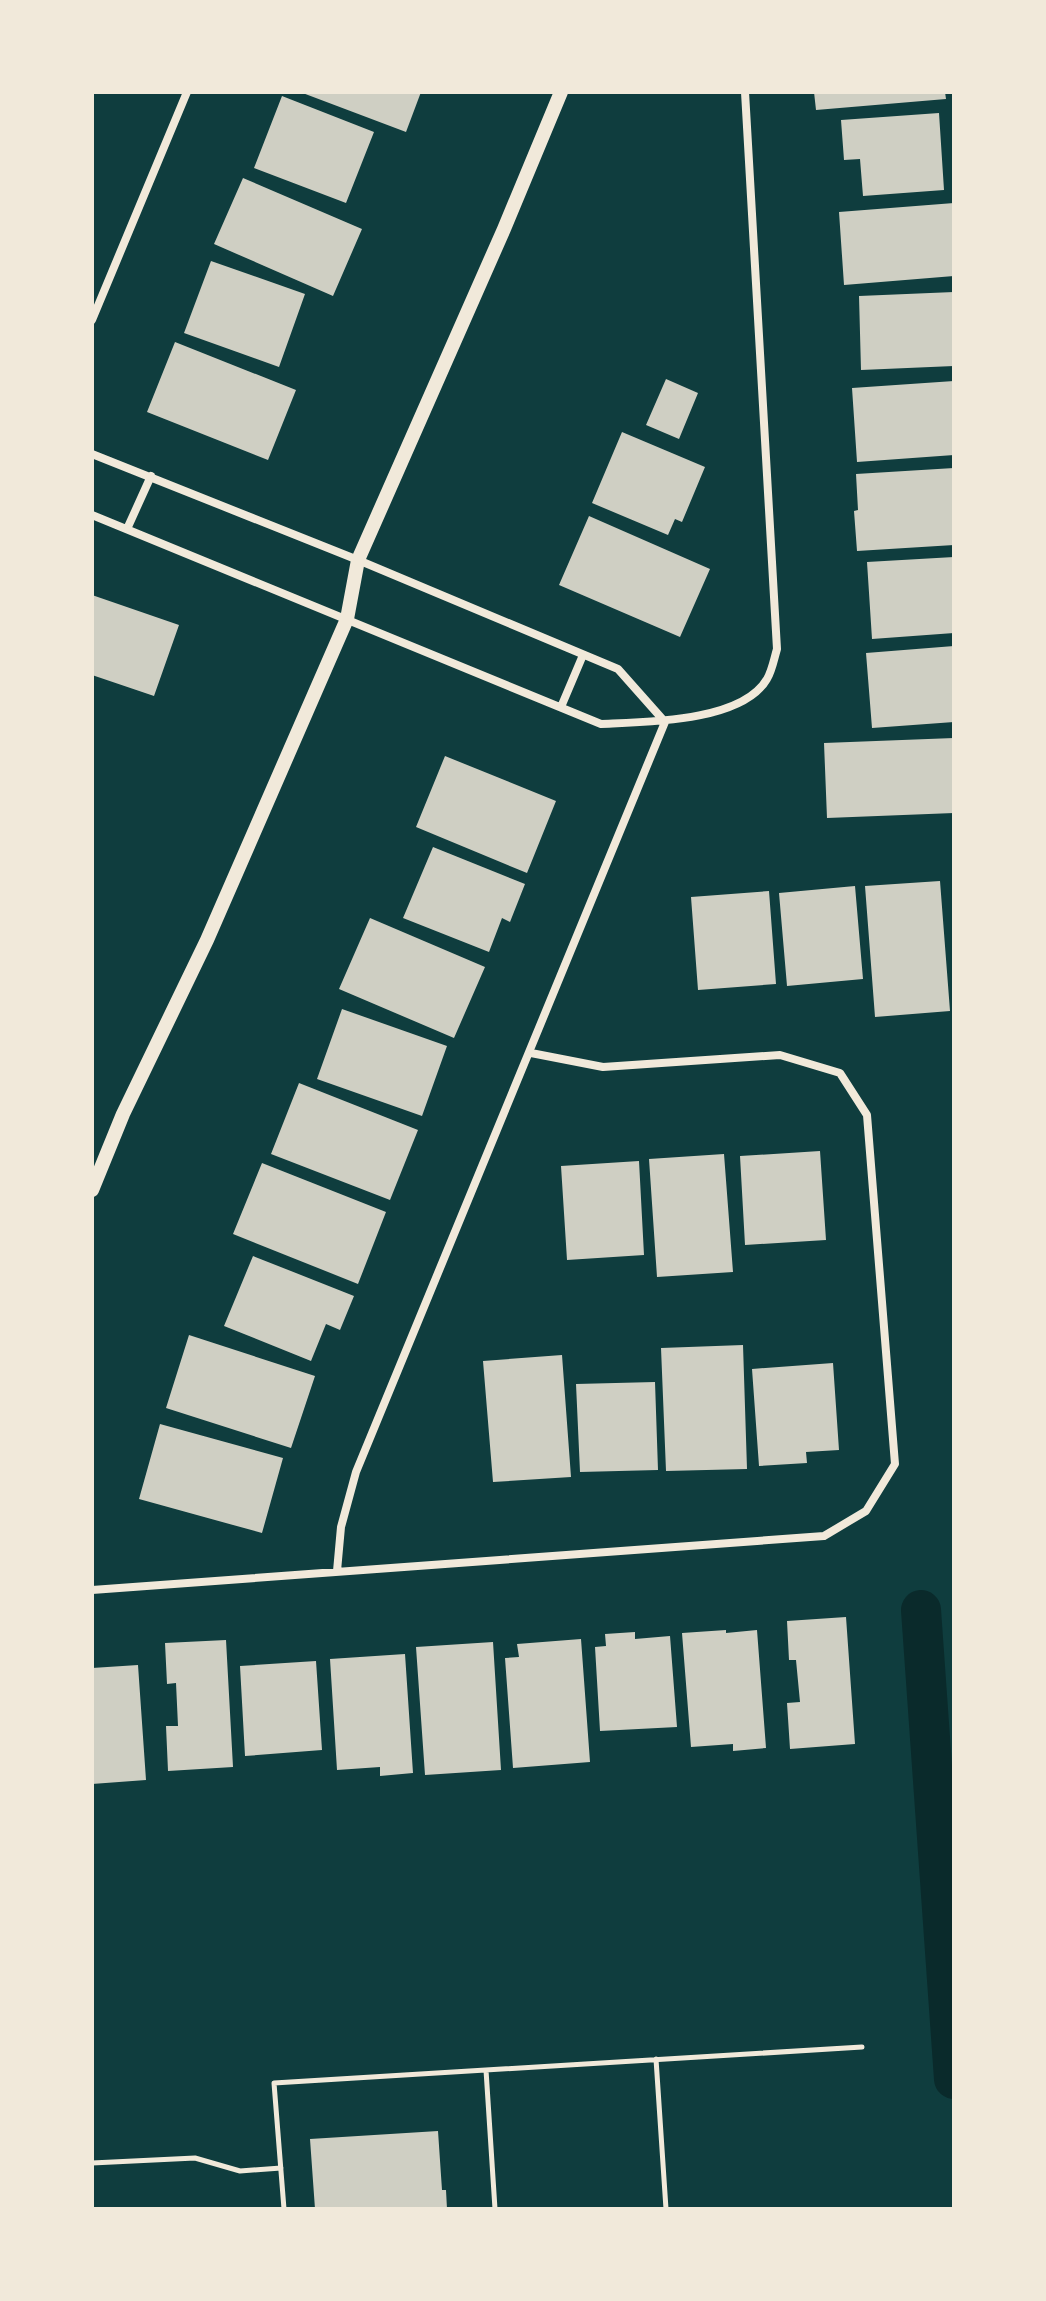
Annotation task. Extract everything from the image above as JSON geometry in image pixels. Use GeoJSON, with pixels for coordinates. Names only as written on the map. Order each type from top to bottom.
{"type":"FeatureCollection","features":[{"type":"Feature","properties":{"kind":"street"},"geometry":{"type":"LineString","coordinates":[[92,320],[187,92]]}},
{"type":"Feature","properties":{"kind":"street"},"geometry":{"type":"LineString","coordinates":[[92,1190],[123,1114],[207,940],[347,619],[358,560],[561,92]]}},
{"type":"Feature","properties":{"kind":"street"},"geometry":{"type":"LineString","coordinates":[[92,515],[601,724],[665,722],[737,706],[766,681],[777,649],[745,92]]}},
{"type":"Feature","properties":{"kind":"street"},"geometry":{"type":"LineString","coordinates":[[92,454],[358,560],[618,669],[665,722]]}},
{"type":"Feature","properties":{"kind":"street"},"geometry":{"type":"LineString","coordinates":[[127,529],[151,476]]}},
{"type":"Feature","properties":{"kind":"street"},"geometry":{"type":"LineString","coordinates":[[561,707],[583,655]]}},
{"type":"Feature","properties":{"kind":"street"},"geometry":{"type":"LineString","coordinates":[[337,1571],[341,1527],[356,1472],[665,722]]}},
{"type":"Feature","properties":{"kind":"street"},"geometry":{"type":"LineString","coordinates":[[92,1590],[824,1536],[866,1511],[895,1464],[867,1115],[840,1073],[780,1055],[603,1067],[531,1053]]}},
{"type":"Feature","properties":{"kind":"path"},"geometry":{"type":"LineString","coordinates":[[284,2209],[274,2083],[862,2047]]}},
{"type":"Feature","properties":{"kind":"path"},"geometry":{"type":"LineString","coordinates":[[656,2059],[666,2209]]}},
{"type":"Feature","properties":{"kind":"path"},"geometry":{"type":"LineString","coordinates":[[486,2070],[495,2209]]}},
{"type":"Feature","properties":{"kind":"path"},"geometry":{"type":"LineString","coordinates":[[92,2163],[195,2158],[240,2171],[281,2168]]}},
{"type":"Feature","properties":{"kind":"building"},"geometry":{"type":"Polygon","coordinates":[[[300,92],[421,92],[406,132],[300,92]]]}},
{"type":"Feature","properties":{"kind":"building"},"geometry":{"type":"Polygon","coordinates":[[[814,92],[945,92],[946,99],[816,110],[814,92]]]}},
{"type":"Feature","properties":{"kind":"building"},"geometry":{"type":"Polygon","coordinates":[[[282,96],[374,132],[346,203],[254,168],[282,96]]]}},
{"type":"Feature","properties":{"kind":"building"},"geometry":{"type":"Polygon","coordinates":[[[939,113],[944,190],[863,196],[860,159],[844,160],[841,120],[939,113]]]}},
{"type":"Feature","properties":{"kind":"building"},"geometry":{"type":"Polygon","coordinates":[[[243,178],[362,229],[333,296],[214,244],[243,178]]]}},
{"type":"Feature","properties":{"kind":"building"},"geometry":{"type":"Polygon","coordinates":[[[954,203],[954,276],[844,285],[839,212],[954,203]]]}},
{"type":"Feature","properties":{"kind":"building"},"geometry":{"type":"Polygon","coordinates":[[[211,261],[305,294],[279,367],[184,333],[211,261]]]}},
{"type":"Feature","properties":{"kind":"building"},"geometry":{"type":"Polygon","coordinates":[[[954,292],[954,366],[861,370],[859,296],[954,292]]]}},
{"type":"Feature","properties":{"kind":"building"},"geometry":{"type":"Polygon","coordinates":[[[175,342],[296,390],[268,460],[147,412],[175,342]]]}},
{"type":"Feature","properties":{"kind":"building"},"geometry":{"type":"Polygon","coordinates":[[[666,379],[698,393],[679,439],[646,425],[666,379]]]}},
{"type":"Feature","properties":{"kind":"building"},"geometry":{"type":"Polygon","coordinates":[[[954,381],[954,455],[857,462],[852,388],[954,381]]]}},
{"type":"Feature","properties":{"kind":"building"},"geometry":{"type":"Polygon","coordinates":[[[622,432],[705,467],[682,522],[675,519],[668,535],[592,503],[622,432]]]}},
{"type":"Feature","properties":{"kind":"building"},"geometry":{"type":"Polygon","coordinates":[[[954,468],[954,545],[857,551],[854,511],[858,510],[856,474],[954,468]]]}},
{"type":"Feature","properties":{"kind":"building"},"geometry":{"type":"Polygon","coordinates":[[[589,516],[710,569],[680,637],[559,585],[589,516]]]}},
{"type":"Feature","properties":{"kind":"building"},"geometry":{"type":"Polygon","coordinates":[[[954,557],[954,633],[872,639],[867,562],[954,557]]]}},
{"type":"Feature","properties":{"kind":"building"},"geometry":{"type":"Polygon","coordinates":[[[92,595],[179,625],[154,696],[92,675],[92,595]]]}},
{"type":"Feature","properties":{"kind":"building"},"geometry":{"type":"Polygon","coordinates":[[[954,646],[954,722],[872,728],[866,653],[954,646]]]}},
{"type":"Feature","properties":{"kind":"building"},"geometry":{"type":"Polygon","coordinates":[[[954,738],[954,813],[827,818],[824,743],[954,738]]]}},
{"type":"Feature","properties":{"kind":"building"},"geometry":{"type":"Polygon","coordinates":[[[445,756],[556,801],[527,873],[416,827],[445,756]]]}},
{"type":"Feature","properties":{"kind":"building"},"geometry":{"type":"Polygon","coordinates":[[[433,847],[525,884],[510,922],[502,918],[489,952],[403,918],[433,847]]]}},
{"type":"Feature","properties":{"kind":"building"},"geometry":{"type":"Polygon","coordinates":[[[940,881],[950,1011],[875,1017],[865,886],[940,881]]]}},
{"type":"Feature","properties":{"kind":"building"},"geometry":{"type":"Polygon","coordinates":[[[855,886],[863,979],[787,986],[779,893],[855,886]]]}},
{"type":"Feature","properties":{"kind":"building"},"geometry":{"type":"Polygon","coordinates":[[[769,891],[776,984],[698,990],[691,897],[769,891]]]}},
{"type":"Feature","properties":{"kind":"building"},"geometry":{"type":"Polygon","coordinates":[[[370,918],[485,967],[454,1038],[339,989],[370,918]]]}},
{"type":"Feature","properties":{"kind":"building"},"geometry":{"type":"Polygon","coordinates":[[[342,1009],[447,1046],[422,1116],[317,1079],[342,1009]]]}},
{"type":"Feature","properties":{"kind":"building"},"geometry":{"type":"Polygon","coordinates":[[[299,1083],[418,1130],[390,1200],[271,1154],[299,1083]]]}},
{"type":"Feature","properties":{"kind":"building"},"geometry":{"type":"Polygon","coordinates":[[[820,1151],[826,1240],[745,1245],[740,1156],[820,1151]]]}},
{"type":"Feature","properties":{"kind":"building"},"geometry":{"type":"Polygon","coordinates":[[[724,1154],[733,1272],[657,1277],[649,1159],[724,1154]]]}},
{"type":"Feature","properties":{"kind":"building"},"geometry":{"type":"Polygon","coordinates":[[[639,1161],[644,1255],[567,1260],[561,1166],[639,1161]]]}},
{"type":"Feature","properties":{"kind":"building"},"geometry":{"type":"Polygon","coordinates":[[[262,1163],[386,1212],[358,1284],[233,1234],[262,1163]]]}},
{"type":"Feature","properties":{"kind":"building"},"geometry":{"type":"Polygon","coordinates":[[[253,1256],[354,1296],[340,1330],[326,1324],[311,1361],[224,1326],[253,1256]]]}},
{"type":"Feature","properties":{"kind":"building"},"geometry":{"type":"Polygon","coordinates":[[[189,1335],[315,1376],[291,1448],[166,1408],[189,1335]]]}},
{"type":"Feature","properties":{"kind":"building"},"geometry":{"type":"Polygon","coordinates":[[[743,1345],[747,1469],[666,1471],[661,1348],[743,1345]]]}},
{"type":"Feature","properties":{"kind":"building"},"geometry":{"type":"Polygon","coordinates":[[[562,1355],[571,1477],[493,1482],[483,1361],[562,1355]]]}},
{"type":"Feature","properties":{"kind":"building"},"geometry":{"type":"Polygon","coordinates":[[[833,1363],[839,1450],[806,1452],[807,1463],[759,1466],[752,1369],[833,1363]]]}},
{"type":"Feature","properties":{"kind":"building"},"geometry":{"type":"Polygon","coordinates":[[[655,1382],[658,1470],[580,1472],[576,1384],[655,1382]]]}},
{"type":"Feature","properties":{"kind":"building"},"geometry":{"type":"Polygon","coordinates":[[[160,1424],[283,1458],[262,1533],[139,1499],[160,1424]]]}},
{"type":"Feature","properties":{"kind":"building"},"geometry":{"type":"Polygon","coordinates":[[[846,1617],[855,1744],[790,1749],[787,1703],[800,1702],[796,1660],[789,1660],[787,1621],[846,1617]]]}},
{"type":"Feature","properties":{"kind":"building"},"geometry":{"type":"Polygon","coordinates":[[[726,1630],[726,1633],[757,1630],[766,1748],[733,1751],[733,1744],[691,1747],[682,1633],[726,1630]]]}},
{"type":"Feature","properties":{"kind":"building"},"geometry":{"type":"Polygon","coordinates":[[[635,1632],[635,1639],[670,1636],[677,1727],[600,1731],[595,1647],[606,1646],[605,1634],[635,1632]]]}},
{"type":"Feature","properties":{"kind":"building"},"geometry":{"type":"Polygon","coordinates":[[[581,1639],[590,1762],[513,1768],[505,1658],[519,1657],[517,1644],[581,1639]]]}},
{"type":"Feature","properties":{"kind":"building"},"geometry":{"type":"Polygon","coordinates":[[[226,1640],[233,1767],[168,1771],[166,1726],[178,1726],[176,1683],[167,1684],[165,1643],[226,1640]]]}},
{"type":"Feature","properties":{"kind":"building"},"geometry":{"type":"Polygon","coordinates":[[[493,1642],[501,1770],[425,1775],[416,1647],[493,1642]]]}},
{"type":"Feature","properties":{"kind":"building"},"geometry":{"type":"Polygon","coordinates":[[[405,1654],[413,1773],[380,1776],[380,1767],[337,1770],[330,1659],[405,1654]]]}},
{"type":"Feature","properties":{"kind":"building"},"geometry":{"type":"Polygon","coordinates":[[[316,1661],[322,1750],[245,1756],[240,1666],[316,1661]]]}},
{"type":"Feature","properties":{"kind":"building"},"geometry":{"type":"Polygon","coordinates":[[[138,1665],[146,1780],[92,1784],[92,1668],[138,1665]]]}},
{"type":"Feature","properties":{"kind":"building"},"geometry":{"type":"Polygon","coordinates":[[[438,2131],[442,2190],[446,2190],[447,2209],[315,2209],[310,2139],[438,2131]]]}},
{"type":"Feature","properties":{"kind":"waterway"},"geometry":{"type":"LineString","coordinates":[[921,1610],[954,2079]]}}]}
